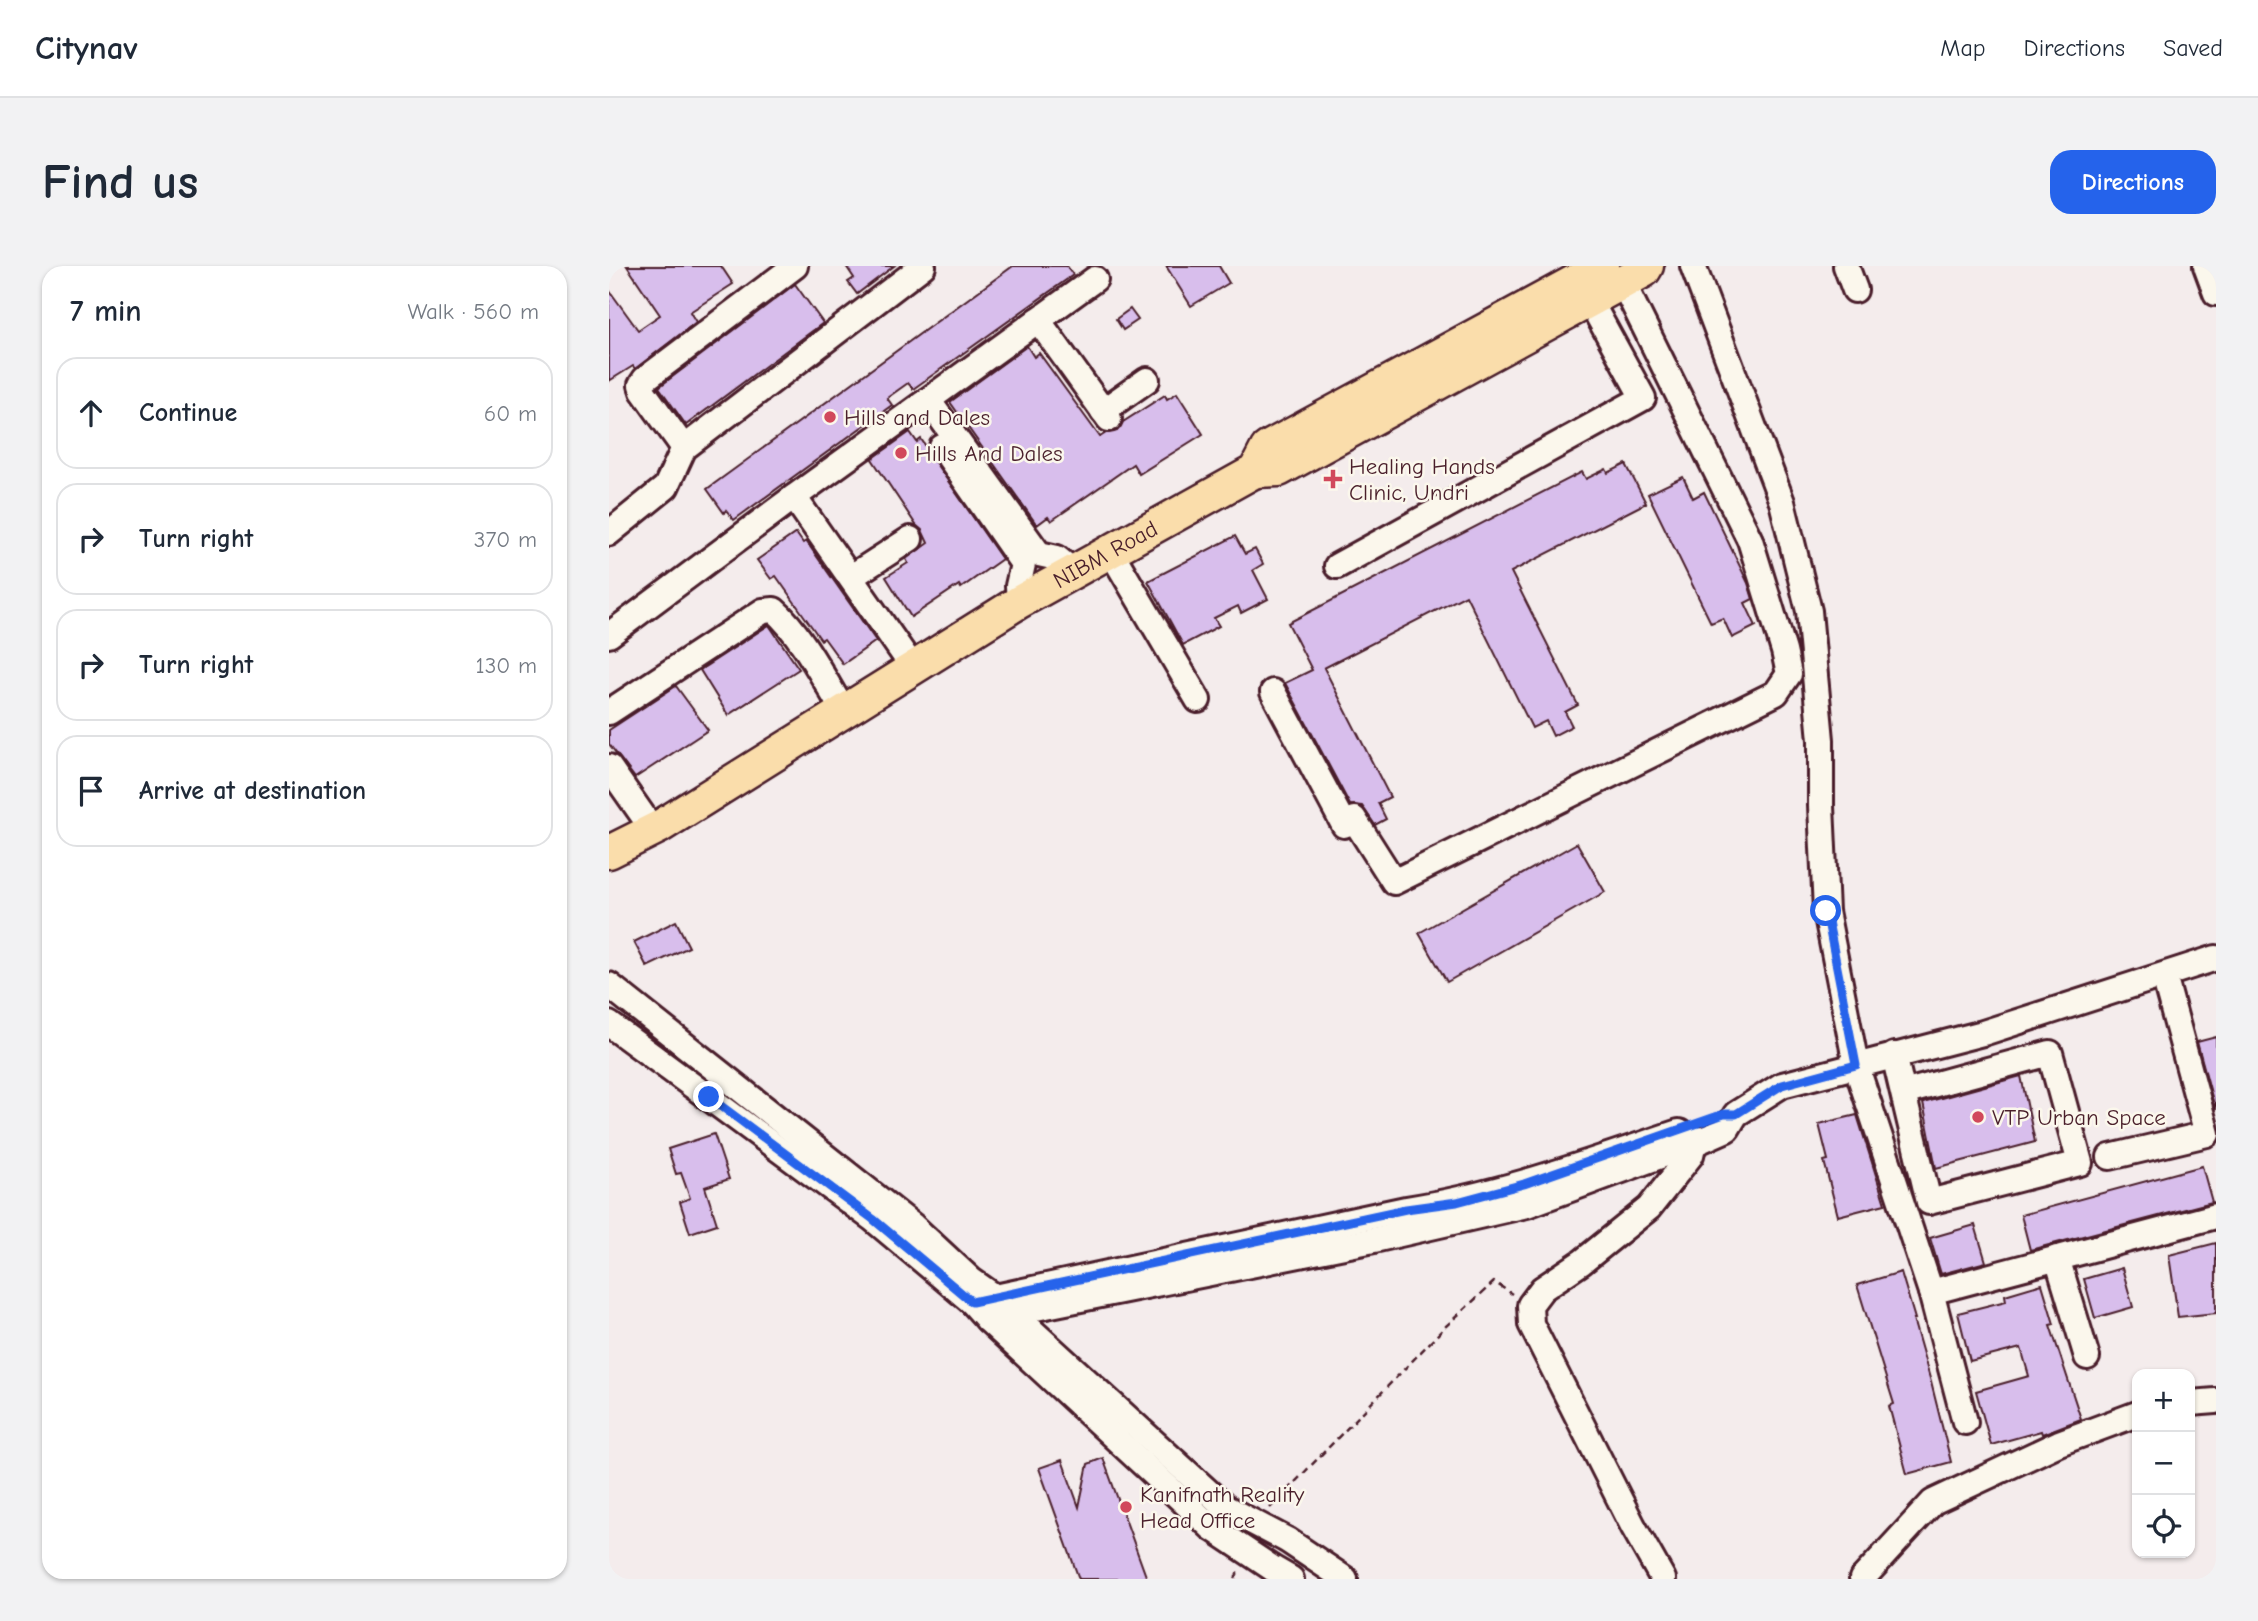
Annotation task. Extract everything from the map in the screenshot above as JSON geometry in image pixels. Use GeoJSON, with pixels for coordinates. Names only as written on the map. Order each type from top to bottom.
{"type":"FeatureCollection","features":[{"type":"Feature","properties":{"kind":"main road"},"geometry":{"type":"LineString","coordinates":[[1255,471],[1279,470],[1590,300],[1624,272]]}},
{"type":"Feature","properties":{"kind":"main road","name":"NIBM Road"},"geometry":{"type":"LineString","coordinates":[[609,852],[653,830],[1019,602],[1255,471],[1267,448],[1624,272]]}},
{"type":"Feature","properties":{"kind":"street"},"geometry":{"type":"LineString","coordinates":[[684,448],[641,385],[645,379],[795,266]]}},
{"type":"Feature","properties":{"kind":"street"},"geometry":{"type":"LineString","coordinates":[[609,533],[666,487],[684,448],[923,266]]}},
{"type":"Feature","properties":{"kind":"street"},"geometry":{"type":"LineString","coordinates":[[1693,266],[1782,502],[1809,611],[1821,740],[1826,911],[1856,1065],[1931,1292],[1965,1422]]}},
{"type":"Feature","properties":{"kind":"street"},"geometry":{"type":"LineString","coordinates":[[1846,266],[1855,290]]}},
{"type":"Feature","properties":{"kind":"street"},"geometry":{"type":"LineString","coordinates":[[2206,266],[2216,293]]}},
{"type":"Feature","properties":{"kind":"street"},"geometry":{"type":"LineString","coordinates":[[1273,692],[1344,825],[1354,819],[1394,882],[1776,693],[1789,674],[1750,540],[1624,272]]}},
{"type":"Feature","properties":{"kind":"street"},"geometry":{"type":"LineString","coordinates":[[609,635],[794,496],[1095,279]]}},
{"type":"Feature","properties":{"kind":"street"},"geometry":{"type":"LineString","coordinates":[[1337,566],[1643,398],[1590,300]]}},
{"type":"Feature","properties":{"kind":"street"},"geometry":{"type":"LineString","coordinates":[[1038,320],[1106,415],[1147,380]]}},
{"type":"Feature","properties":{"kind":"street"},"geometry":{"type":"LineString","coordinates":[[922,404],[981,488],[1023,564],[1018,586],[1019,602]]}},
{"type":"Feature","properties":{"kind":"street"},"geometry":{"type":"LineString","coordinates":[[981,488],[1039,554],[1057,558],[1073,571]]}},
{"type":"Feature","properties":{"kind":"street"},"geometry":{"type":"LineString","coordinates":[[794,496],[914,669]]}},
{"type":"Feature","properties":{"kind":"street"},"geometry":{"type":"LineString","coordinates":[[851,577],[910,539]]}},
{"type":"Feature","properties":{"kind":"street"},"geometry":{"type":"LineString","coordinates":[[1110,550],[1198,700]]}},
{"type":"Feature","properties":{"kind":"street"},"geometry":{"type":"LineString","coordinates":[[609,712],[763,611],[774,610],[782,617],[814,663],[844,712]]}},
{"type":"Feature","properties":{"kind":"street"},"geometry":{"type":"LineString","coordinates":[[609,767],[653,830]]}},
{"type":"Feature","properties":{"kind":"street"},"geometry":{"type":"LineString","coordinates":[[992,1307],[1406,1209],[1457,1202],[1696,1135],[1724,1114],[1736,1114],[1782,1085],[1983,1033],[2216,958]]}},
{"type":"Feature","properties":{"kind":"street"},"geometry":{"type":"LineString","coordinates":[[2110,1157],[2207,1134],[2164,976]]}},
{"type":"Feature","properties":{"kind":"street"},"geometry":{"type":"LineString","coordinates":[[609,985],[913,1226],[971,1280],[992,1307]]}},
{"type":"Feature","properties":{"kind":"street"},"geometry":{"type":"LineString","coordinates":[[609,1024],[992,1307],[1282,1574]]}},
{"type":"Feature","properties":{"kind":"street"},"geometry":{"type":"LineString","coordinates":[[1894,1055],[1903,1093],[1929,1202],[2080,1163],[2050,1053],[1903,1093]]}},
{"type":"Feature","properties":{"kind":"street"},"geometry":{"type":"LineString","coordinates":[[1663,1579],[1633,1526],[1531,1324],[1530,1305],[1542,1289],[1582,1262],[1650,1208],[1691,1155],[1696,1135]]}},
{"type":"Feature","properties":{"kind":"street"},"geometry":{"type":"LineString","coordinates":[[1931,1292],[2216,1216]]}},
{"type":"Feature","properties":{"kind":"street"},"geometry":{"type":"LineString","coordinates":[[2057,1258],[2087,1357]]}},
{"type":"Feature","properties":{"kind":"street"},"geometry":{"type":"LineString","coordinates":[[2195,1403],[2216,1401]]}},
{"type":"Feature","properties":{"kind":"street"},"geometry":{"type":"LineString","coordinates":[[1862,1579],[1933,1502],[2059,1443],[2132,1416]]}},
{"type":"Feature","properties":{"kind":"street"},"geometry":{"type":"LineString","coordinates":[[1219,1518],[1287,1540],[1345,1579]]}},
{"type":"Feature","properties":{"kind":"path"},"geometry":{"type":"LineString","coordinates":[[1265,1513],[1447,1326],[1494,1282],[1530,1305]]}},
{"type":"Feature","properties":{"kind":"path"},"geometry":{"type":"LineString","coordinates":[[1235,1579],[1240,1568]]}},
{"type":"Feature","properties":{"kind":"building"},"geometry":{"type":"Polygon","coordinates":[[[627,266],[721,266],[733,284],[690,312],[696,322],[635,369],[633,366],[609,381],[609,290],[638,330],[660,315],[627,266]]]}},
{"type":"Feature","properties":{"kind":"building"},"geometry":{"type":"Polygon","coordinates":[[[846,266],[894,266],[857,294],[848,282],[854,278],[846,266]]]}},
{"type":"Feature","properties":{"kind":"building"},"geometry":{"type":"Polygon","coordinates":[[[1013,266],[1067,266],[1073,275],[913,389],[908,383],[887,398],[892,405],[734,520],[726,510],[724,513],[707,489],[1013,266]]]}},
{"type":"Feature","properties":{"kind":"building"},"geometry":{"type":"Polygon","coordinates":[[[1166,266],[1219,266],[1229,283],[1191,306],[1166,266]]]}},
{"type":"Feature","properties":{"kind":"building"},"geometry":{"type":"Polygon","coordinates":[[[795,284],[823,323],[686,425],[659,387],[795,284]]]}},
{"type":"Feature","properties":{"kind":"building"},"geometry":{"type":"Polygon","coordinates":[[[1130,309],[1138,320],[1123,330],[1116,319],[1130,309]]]}},
{"type":"Feature","properties":{"kind":"building"},"geometry":{"type":"Polygon","coordinates":[[[1027,346],[1034,357],[1039,353],[1100,437],[1117,431],[1123,422],[1165,395],[1167,399],[1177,393],[1203,434],[1139,474],[1133,464],[1051,521],[1048,517],[1037,525],[950,402],[1027,346]]]}},
{"type":"Feature","properties":{"kind":"building"},"geometry":{"type":"Polygon","coordinates":[[[910,432],[917,442],[921,439],[1002,559],[961,588],[959,585],[911,617],[886,577],[908,563],[906,559],[928,543],[922,530],[872,459],[910,432]]]}},
{"type":"Feature","properties":{"kind":"building"},"geometry":{"type":"Polygon","coordinates":[[[1626,464],[1646,503],[1511,572],[1578,705],[1565,712],[1572,726],[1553,736],[1546,721],[1532,728],[1466,595],[1324,668],[1390,797],[1378,803],[1386,819],[1375,825],[1362,806],[1350,805],[1285,683],[1312,670],[1288,623],[1582,472],[1586,479],[1606,469],[1608,473],[1626,464]]]}},
{"type":"Feature","properties":{"kind":"building"},"geometry":{"type":"Polygon","coordinates":[[[1683,477],[1693,498],[1704,492],[1748,583],[1753,599],[1745,603],[1756,626],[1732,638],[1723,618],[1711,623],[1648,494],[1683,477]]]}},
{"type":"Feature","properties":{"kind":"building"},"geometry":{"type":"Polygon","coordinates":[[[796,533],[803,543],[806,541],[876,641],[843,664],[824,638],[821,640],[776,576],[771,579],[757,560],[796,533]]]}},
{"type":"Feature","properties":{"kind":"building"},"geometry":{"type":"Polygon","coordinates":[[[1235,536],[1245,554],[1255,549],[1263,564],[1253,570],[1268,599],[1241,613],[1238,606],[1214,618],[1219,626],[1183,645],[1148,581],[1235,536]]]}},
{"type":"Feature","properties":{"kind":"building"},"geometry":{"type":"Polygon","coordinates":[[[769,625],[799,669],[728,715],[700,670],[769,625]]]}},
{"type":"Feature","properties":{"kind":"building"},"geometry":{"type":"Polygon","coordinates":[[[676,686],[708,730],[635,778],[609,744],[609,730],[676,686]]]}},
{"type":"Feature","properties":{"kind":"building"},"geometry":{"type":"Polygon","coordinates":[[[1577,843],[1605,892],[1447,982],[1419,933],[1577,843]]]}},
{"type":"Feature","properties":{"kind":"building"},"geometry":{"type":"Polygon","coordinates":[[[676,921],[689,947],[647,967],[634,942],[676,921]]]}},
{"type":"Feature","properties":{"kind":"building"},"geometry":{"type":"Polygon","coordinates":[[[2216,1037],[2216,1108],[2215,1108],[2197,1042],[2216,1037]]]}},
{"type":"Feature","properties":{"kind":"building","name":"VTP Urban Space"},"geometry":{"type":"Polygon","coordinates":[[[2021,1076],[2035,1142],[1936,1168],[1923,1103],[2021,1076]]]}},
{"type":"Feature","properties":{"kind":"building"},"geometry":{"type":"Polygon","coordinates":[[[1857,1115],[1885,1204],[1838,1216],[1824,1161],[1828,1160],[1819,1124],[1857,1115]]]}},
{"type":"Feature","properties":{"kind":"building"},"geometry":{"type":"Polygon","coordinates":[[[714,1134],[729,1179],[705,1187],[717,1224],[690,1233],[680,1202],[690,1198],[681,1173],[676,1174],[668,1149],[714,1134]]]}},
{"type":"Feature","properties":{"kind":"building"},"geometry":{"type":"Polygon","coordinates":[[[2202,1166],[2212,1202],[2030,1250],[2021,1215],[2202,1166]]]}},
{"type":"Feature","properties":{"kind":"building"},"geometry":{"type":"Polygon","coordinates":[[[1975,1225],[1986,1262],[1941,1274],[1930,1238],[1975,1225]]]}},
{"type":"Feature","properties":{"kind":"building"},"geometry":{"type":"Polygon","coordinates":[[[2216,1243],[2216,1313],[2178,1317],[2169,1255],[2216,1243]]]}},
{"type":"Feature","properties":{"kind":"building"},"geometry":{"type":"Polygon","coordinates":[[[2122,1268],[2133,1307],[2095,1318],[2084,1279],[2122,1268]]]}},
{"type":"Feature","properties":{"kind":"building"},"geometry":{"type":"Polygon","coordinates":[[[1901,1272],[1951,1462],[1907,1474],[1889,1406],[1894,1404],[1857,1285],[1901,1272]]]}},
{"type":"Feature","properties":{"kind":"building"},"geometry":{"type":"Polygon","coordinates":[[[2042,1284],[2054,1324],[2050,1325],[2081,1419],[2042,1434],[2041,1431],[1991,1445],[1976,1391],[2029,1376],[2021,1348],[1970,1361],[1958,1313],[2006,1301],[2005,1295],[2042,1284]]]}},
{"type":"Feature","properties":{"kind":"building"},"geometry":{"type":"Polygon","coordinates":[[[1103,1458],[1147,1579],[1079,1579],[1039,1468],[1062,1460],[1079,1507],[1088,1464],[1103,1458]]]}},
{"type":"Feature","properties":{"kind":"place","name":"Hills and Dales"},"geometry":{"type":"Point","coordinates":[830,417]}},
{"type":"Feature","properties":{"kind":"place","name":"Hills And Dales"},"geometry":{"type":"Point","coordinates":[901,453]}},
{"type":"Feature","properties":{"kind":"place","name":"Healing Hands Clinic, Undri"},"geometry":{"type":"Point","coordinates":[1333,479]}},
{"type":"Feature","properties":{"kind":"place","name":"VTP Urban Space"},"geometry":{"type":"Point","coordinates":[1978,1117]}},
{"type":"Feature","properties":{"kind":"place","name":"Kanifnath Reality Head Office"},"geometry":{"type":"Point","coordinates":[1126,1507]}},
{"type":"Feature","properties":{"kind":"route"},"geometry":{"type":"LineString","coordinates":[[709,1097],[873,1219],[972,1302],[1406,1209],[1457,1202],[1524,1184],[1724,1114],[1736,1114],[1782,1085],[1856,1065],[1826,911]]}}]}
